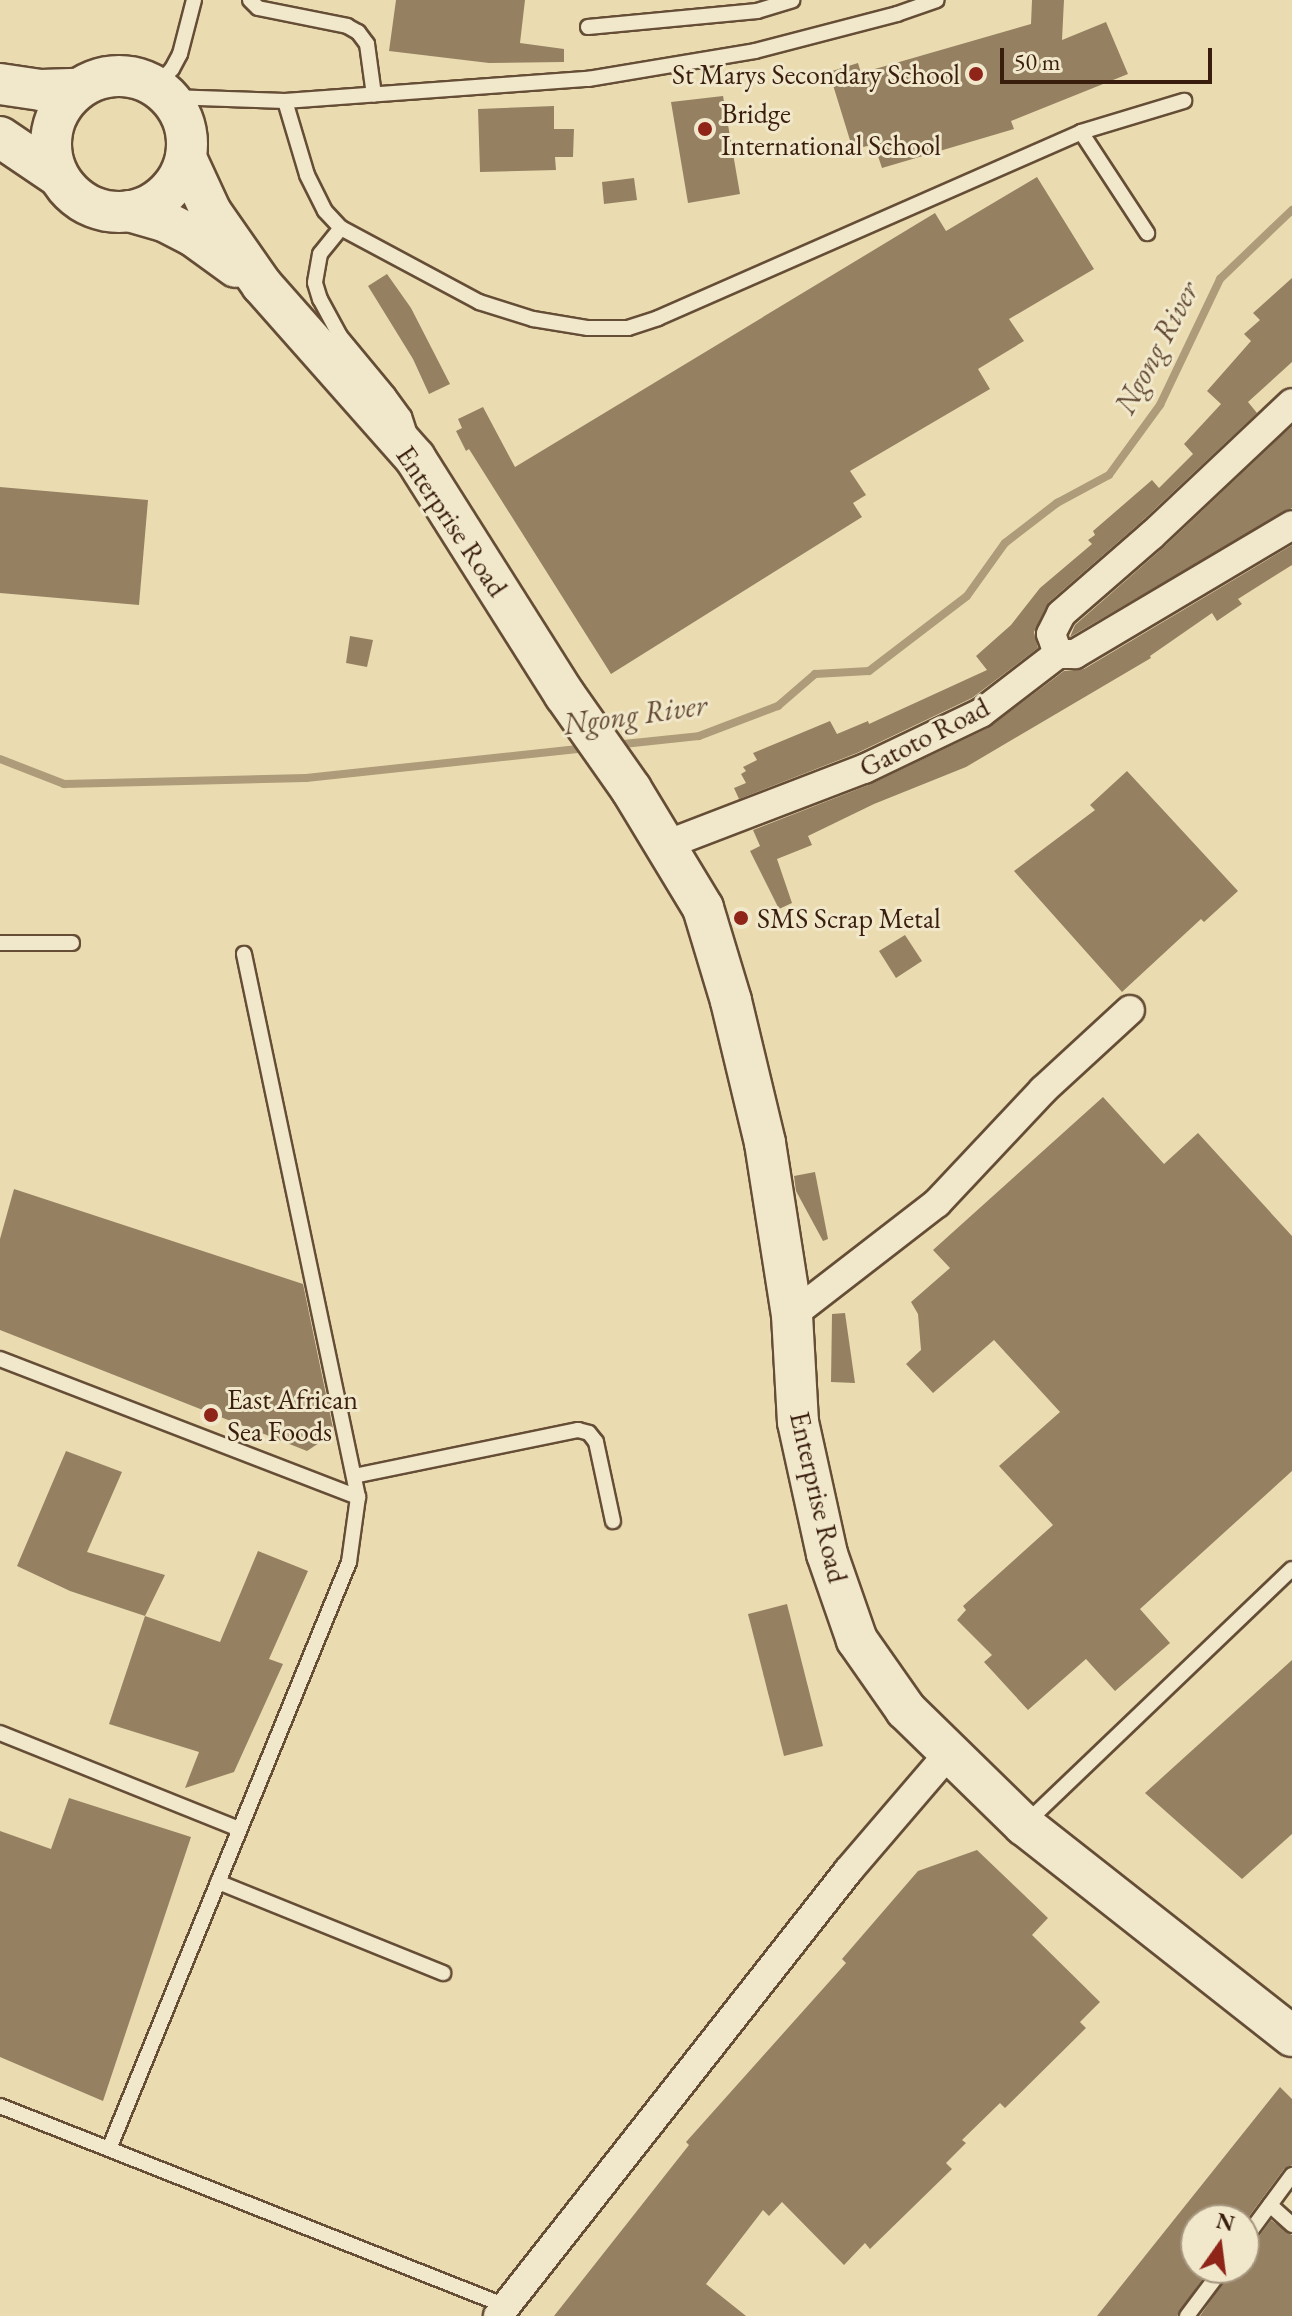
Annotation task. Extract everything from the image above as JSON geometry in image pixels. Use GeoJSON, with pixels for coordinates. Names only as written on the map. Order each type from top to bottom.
{"type":"FeatureCollection","features":[{"type":"Feature","properties":{"kind":"main road"},"geometry":{"type":"LineString","coordinates":[[0,137],[59,177],[82,201],[113,212],[129,211],[145,207],[172,188],[186,158],[185,125],[163,92],[141,79],[117,76],[92,80],[66,100],[52,129],[50,146],[59,177]]}},
{"type":"Feature","properties":{"kind":"main road"},"geometry":{"type":"LineString","coordinates":[[0,84],[41,90],[78,89]]}},
{"type":"Feature","properties":{"kind":"main road","name":"Enterprise Road"},"geometry":{"type":"LineString","coordinates":[[186,158],[211,212],[262,285],[415,458],[565,695],[631,789],[703,908],[731,1001],[765,1143],[792,1315],[798,1422],[827,1554],[857,1640],[906,1710],[1024,1825],[1292,2036]]}},
{"type":"Feature","properties":{"kind":"main road","name":"Enterprise Road"},"geometry":{"type":"LineString","coordinates":[[129,211],[164,221],[192,235],[262,285]]}},
{"type":"Feature","properties":{"kind":"street"},"geometry":{"type":"LineString","coordinates":[[1058,654],[1051,634],[1061,614],[1152,535],[1292,403]]}},
{"type":"Feature","properties":{"kind":"street","name":"Gatoto Road"},"geometry":{"type":"LineString","coordinates":[[663,846],[864,769],[981,713],[1058,654],[1075,654],[1292,525]]}},
{"type":"Feature","properties":{"kind":"street"},"geometry":{"type":"LineString","coordinates":[[792,1315],[937,1203],[1043,1090],[1130,1010]]}},
{"type":"Feature","properties":{"kind":"street"},"geometry":{"type":"LineString","coordinates":[[502,2311],[848,1871],[950,1752]]}},
{"type":"Feature","properties":{"kind":"lane"},"geometry":{"type":"LineString","coordinates":[[194,0],[180,54],[163,92],[285,101],[588,79],[740,54],[897,14],[937,0]]}},
{"type":"Feature","properties":{"kind":"lane"},"geometry":{"type":"LineString","coordinates":[[250,0],[258,8],[347,26],[358,32],[367,44],[374,95]]}},
{"type":"Feature","properties":{"kind":"lane"},"geometry":{"type":"LineString","coordinates":[[588,27],[792,0]]}},
{"type":"Feature","properties":{"kind":"lane"},"geometry":{"type":"LineString","coordinates":[[285,101],[307,175],[325,211],[341,228],[479,302],[547,321],[588,328],[628,328],[658,318],[1081,132],[1184,101]]}},
{"type":"Feature","properties":{"kind":"lane"},"geometry":{"type":"LineString","coordinates":[[1081,132],[1147,233]]}},
{"type":"Feature","properties":{"kind":"lane"},"geometry":{"type":"LineString","coordinates":[[341,228],[320,254],[315,283],[320,299],[340,336],[404,416],[415,458]]}},
{"type":"Feature","properties":{"kind":"lane"},"geometry":{"type":"LineString","coordinates":[[0,943],[72,943]]}},
{"type":"Feature","properties":{"kind":"lane"},"geometry":{"type":"LineString","coordinates":[[109,2149],[349,1562],[358,1497],[244,954]]}},
{"type":"Feature","properties":{"kind":"lane"},"geometry":{"type":"LineString","coordinates":[[0,1359],[358,1497]]}},
{"type":"Feature","properties":{"kind":"lane"},"geometry":{"type":"LineString","coordinates":[[354,1476],[578,1430],[589,1433],[596,1442],[613,1521]]}},
{"type":"Feature","properties":{"kind":"lane"},"geometry":{"type":"LineString","coordinates":[[1024,1825],[1292,1569]]}},
{"type":"Feature","properties":{"kind":"lane"},"geometry":{"type":"LineString","coordinates":[[0,1733],[239,1829]]}},
{"type":"Feature","properties":{"kind":"lane"},"geometry":{"type":"LineString","coordinates":[[218,1882],[443,1973]]}},
{"type":"Feature","properties":{"kind":"lane"},"geometry":{"type":"LineString","coordinates":[[0,2106],[502,2311]]}},
{"type":"Feature","properties":{"kind":"lane"},"geometry":{"type":"LineString","coordinates":[[1260,2218],[1292,2175]]}},
{"type":"Feature","properties":{"kind":"lane"},"geometry":{"type":"LineString","coordinates":[[1270,2205],[1292,2225]]}},
{"type":"Feature","properties":{"kind":"lane"},"geometry":{"type":"LineString","coordinates":[[1187,2316],[1211,2284]]}},
{"type":"Feature","properties":{"kind":"building"},"geometry":{"type":"Polygon","coordinates":[[[396,0],[525,0],[520,43],[564,49],[564,62],[489,63],[389,51],[396,0]]]}},
{"type":"Feature","properties":{"kind":"building"},"geometry":{"type":"Polygon","coordinates":[[[1032,0],[1064,0],[1062,40],[1106,22],[1128,74],[1011,121],[1014,129],[882,168],[874,144],[853,150],[829,72],[858,63],[861,73],[1031,24],[1032,0]]]}},
{"type":"Feature","properties":{"kind":"building"},"geometry":{"type":"Polygon","coordinates":[[[723,96],[740,194],[688,203],[671,102],[723,96]]]}},
{"type":"Feature","properties":{"kind":"building"},"geometry":{"type":"Polygon","coordinates":[[[554,106],[554,129],[574,129],[573,157],[555,157],[556,170],[480,172],[478,109],[554,106]]]}},
{"type":"Feature","properties":{"kind":"building"},"geometry":{"type":"Polygon","coordinates":[[[1037,177],[1094,269],[1009,319],[1024,341],[978,369],[990,389],[850,471],[866,495],[853,503],[862,517],[611,674],[469,449],[466,451],[456,431],[462,428],[458,419],[483,407],[515,467],[935,213],[946,231],[1037,177]]]}},
{"type":"Feature","properties":{"kind":"building"},"geometry":{"type":"Polygon","coordinates":[[[634,178],[637,200],[604,204],[602,182],[634,178]]]}},
{"type":"Feature","properties":{"kind":"building"},"geometry":{"type":"Polygon","coordinates":[[[387,274],[411,308],[450,384],[429,394],[413,359],[368,286],[387,274]]]}},
{"type":"Feature","properties":{"kind":"building"},"geometry":{"type":"Polygon","coordinates":[[[1292,278],[1292,362],[1248,402],[1257,413],[1141,522],[1049,602],[1034,632],[1038,648],[972,698],[857,753],[739,799],[734,788],[746,783],[741,774],[746,771],[743,767],[757,760],[753,753],[830,721],[837,734],[868,721],[869,724],[987,670],[976,656],[1011,625],[1040,588],[1092,544],[1088,540],[1095,535],[1093,531],[1152,480],[1159,488],[1193,454],[1184,444],[1221,404],[1207,391],[1251,341],[1244,334],[1260,320],[1253,313],[1292,278]]]}},
{"type":"Feature","properties":{"kind":"building"},"geometry":{"type":"Polygon","coordinates":[[[1292,426],[1292,508],[1070,637],[1075,625],[1164,547],[1292,426]]]}},
{"type":"Feature","properties":{"kind":"building"},"geometry":{"type":"Polygon","coordinates":[[[0,487],[148,500],[139,605],[0,593],[0,487]]]}},
{"type":"Feature","properties":{"kind":"building"},"geometry":{"type":"Polygon","coordinates":[[[1292,545],[1292,565],[1238,599],[1242,604],[1217,621],[1212,613],[1151,658],[966,767],[874,804],[808,836],[812,845],[777,859],[792,903],[779,909],[750,851],[760,846],[753,830],[871,784],[988,728],[1064,671],[1084,669],[1292,545]]]}},
{"type":"Feature","properties":{"kind":"building"},"geometry":{"type":"Polygon","coordinates":[[[350,636],[373,640],[367,667],[346,663],[350,636]]]}},
{"type":"Feature","properties":{"kind":"building"},"geometry":{"type":"Polygon","coordinates":[[[1127,771],[1238,891],[1204,922],[1201,919],[1122,992],[1014,871],[1095,810],[1090,805],[1127,771]]]}},
{"type":"Feature","properties":{"kind":"building"},"geometry":{"type":"Polygon","coordinates":[[[905,935],[922,961],[896,978],[879,951],[905,935]]]}},
{"type":"Feature","properties":{"kind":"building"},"geometry":{"type":"Polygon","coordinates":[[[1103,1097],[1164,1164],[1198,1133],[1292,1236],[1292,1471],[1140,1609],[1170,1643],[1115,1691],[1086,1659],[1028,1710],[984,1662],[992,1655],[957,1620],[966,1610],[963,1606],[1053,1525],[999,1466],[1060,1412],[994,1340],[933,1393],[906,1364],[921,1350],[918,1314],[911,1302],[950,1268],[933,1250],[1103,1097]]]}},
{"type":"Feature","properties":{"kind":"building"},"geometry":{"type":"Polygon","coordinates":[[[815,1172],[828,1239],[823,1241],[796,1191],[794,1176],[815,1172]]]}},
{"type":"Feature","properties":{"kind":"building"},"geometry":{"type":"Polygon","coordinates":[[[14,1189],[303,1284],[334,1433],[307,1451],[0,1330],[0,1239],[14,1189]]]}},
{"type":"Feature","properties":{"kind":"building"},"geometry":{"type":"Polygon","coordinates":[[[845,1313],[855,1383],[831,1382],[832,1314],[845,1313]]]}},
{"type":"Feature","properties":{"kind":"building"},"geometry":{"type":"Polygon","coordinates":[[[66,1451],[122,1472],[87,1552],[165,1575],[145,1616],[70,1591],[17,1566],[66,1451]]]}},
{"type":"Feature","properties":{"kind":"building"},"geometry":{"type":"Polygon","coordinates":[[[258,1551],[308,1571],[269,1659],[283,1664],[234,1772],[185,1788],[199,1752],[109,1724],[145,1616],[220,1642],[258,1551]]]}},
{"type":"Feature","properties":{"kind":"building"},"geometry":{"type":"Polygon","coordinates":[[[787,1604],[823,1746],[784,1756],[748,1614],[787,1604]]]}},
{"type":"Feature","properties":{"kind":"building"},"geometry":{"type":"Polygon","coordinates":[[[1292,1660],[1292,1834],[1242,1879],[1145,1793],[1292,1660]]]}},
{"type":"Feature","properties":{"kind":"building"},"geometry":{"type":"Polygon","coordinates":[[[69,1798],[191,1837],[103,2101],[0,2057],[0,1831],[51,1849],[69,1798]]]}},
{"type":"Feature","properties":{"kind":"building"},"geometry":{"type":"Polygon","coordinates":[[[977,1850],[1048,1918],[1032,1935],[1100,2002],[1080,2022],[1086,2028],[1005,2108],[1000,2103],[962,2140],[966,2143],[946,2163],[952,2169],[870,2249],[865,2243],[844,2265],[782,2202],[769,2216],[763,2210],[706,2284],[746,2316],[554,2316],[689,2145],[686,2142],[846,1963],[842,1959],[918,1871],[977,1850]]]}},
{"type":"Feature","properties":{"kind":"building"},"geometry":{"type":"Polygon","coordinates":[[[1280,2087],[1292,2099],[1292,2165],[1284,2169],[1258,2204],[1187,2204],[1280,2087]]]}},
{"type":"Feature","properties":{"kind":"building"},"geometry":{"type":"Polygon","coordinates":[[[1180,2212],[1180,2284],[1199,2284],[1177,2316],[1097,2316],[1180,2212]]]}},
{"type":"Feature","properties":{"kind":"building"},"geometry":{"type":"Polygon","coordinates":[[[1271,2220],[1292,2235],[1292,2316],[1200,2316],[1222,2284],[1260,2284],[1260,2235],[1271,2220]]]}},
{"type":"Feature","properties":{"kind":"waterway","name":"Ngong River"},"geometry":{"type":"LineString","coordinates":[[614,745],[699,736],[778,706],[815,674],[869,671],[967,596],[1005,543],[1057,503],[1109,475],[1160,405],[1220,279],[1292,210]]}},
{"type":"Feature","properties":{"kind":"waterway","name":"Ngong River"},"geometry":{"type":"LineString","coordinates":[[0,759],[64,784],[306,778],[589,748]]}},
{"type":"Feature","properties":{"kind":"place","name":"St Marys Secondary School"},"geometry":{"type":"Point","coordinates":[976,74]}},
{"type":"Feature","properties":{"kind":"place","name":"Bridge International School"},"geometry":{"type":"Point","coordinates":[705,129]}},
{"type":"Feature","properties":{"kind":"place","name":"SMS Scrap Metal"},"geometry":{"type":"Point","coordinates":[741,918]}},
{"type":"Feature","properties":{"kind":"place","name":"East African Sea Foods"},"geometry":{"type":"Point","coordinates":[211,1415]}}]}
